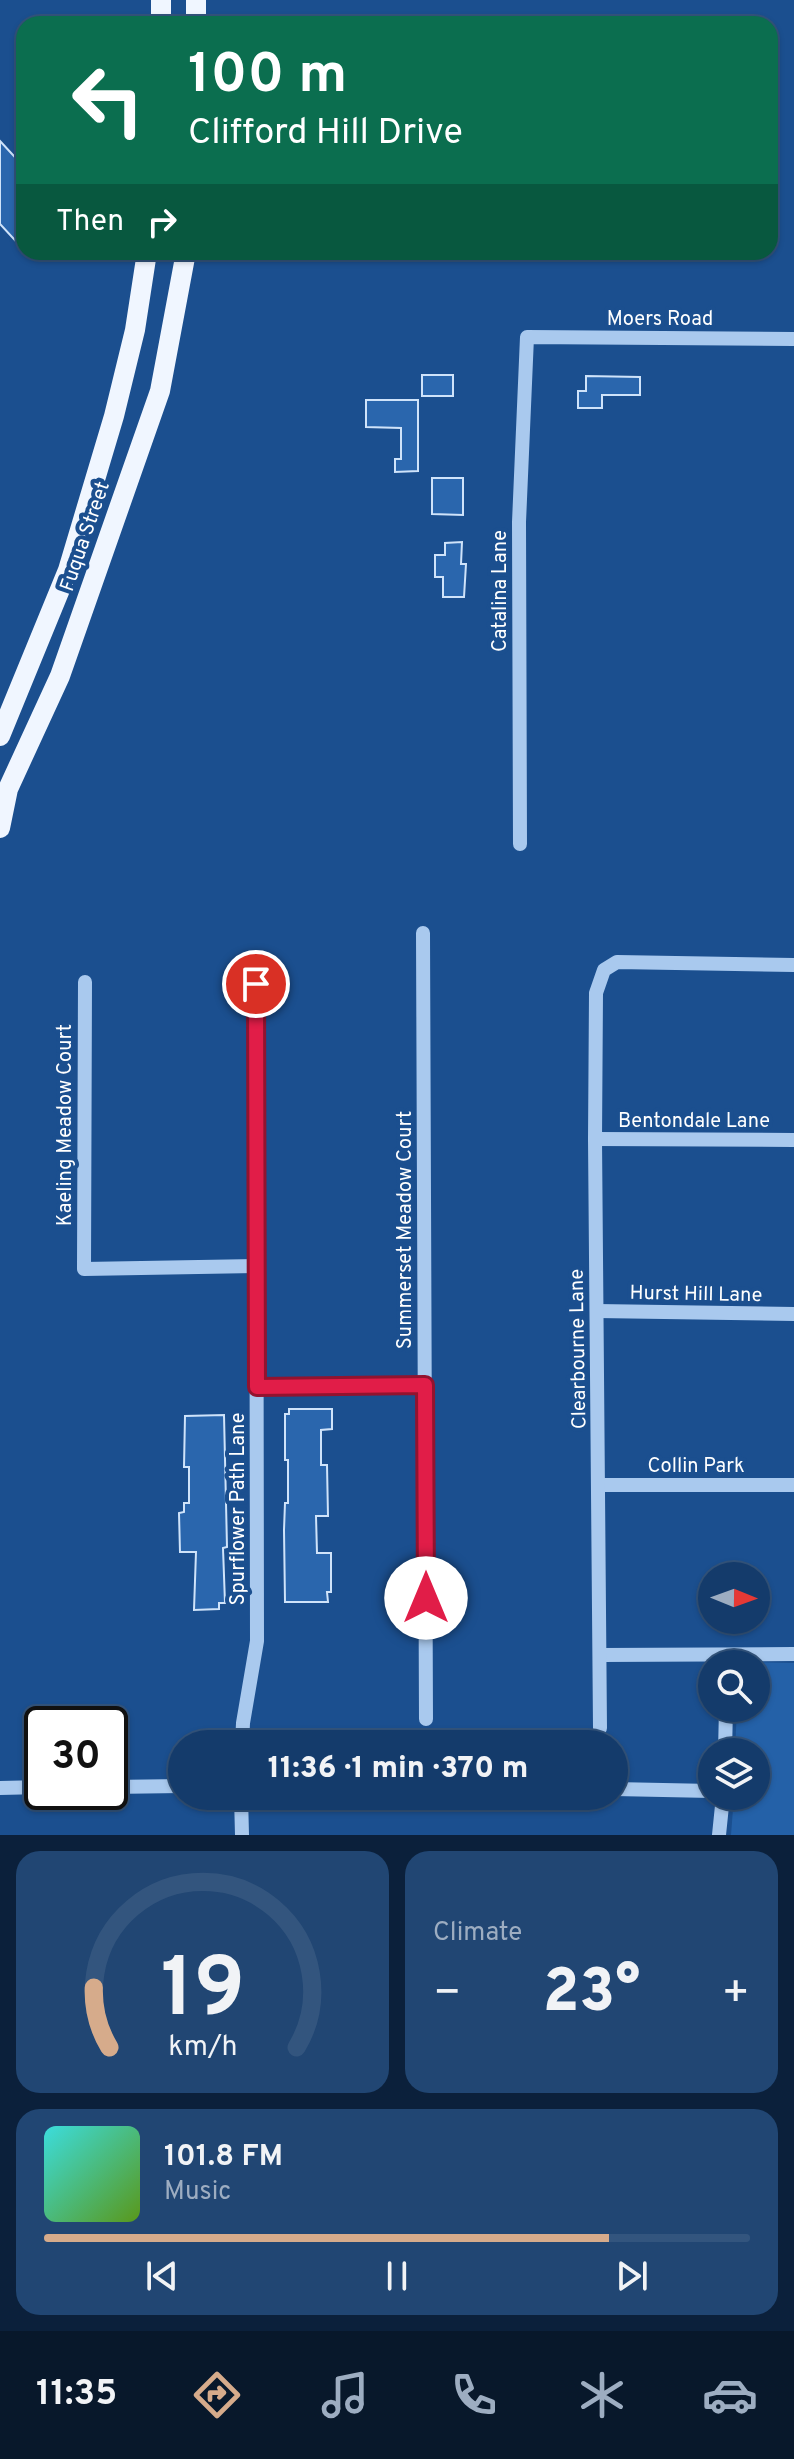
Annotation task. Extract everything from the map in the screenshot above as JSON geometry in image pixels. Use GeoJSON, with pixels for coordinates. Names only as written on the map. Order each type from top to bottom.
{"type":"FeatureCollection","features":[{"type":"Feature","properties":{"kind":"main road","name":"Fuqua Street"},"geometry":{"type":"LineString","coordinates":[[0,736],[68,570],[114,416],[135,330],[146,260]]}},
{"type":"Feature","properties":{"kind":"main road","name":"Fuqua Street"},"geometry":{"type":"LineString","coordinates":[[0,828],[8,789],[60,676],[160,391],[185,260]]}},
{"type":"Feature","properties":{"kind":"main road"},"geometry":{"type":"LineString","coordinates":[[135,330],[172,334]]}},
{"type":"Feature","properties":{"kind":"street","name":"Moers Road"},"geometry":{"type":"LineString","coordinates":[[527,337],[794,339]]}},
{"type":"Feature","properties":{"kind":"street","name":"Catalina Lane"},"geometry":{"type":"LineString","coordinates":[[520,844],[519,522],[527,337]]}},
{"type":"Feature","properties":{"kind":"street","name":"Summerset Meadow Court"},"geometry":{"type":"LineString","coordinates":[[423,933],[426,1719]]}},
{"type":"Feature","properties":{"kind":"street","name":"Clearbourne Lane"},"geometry":{"type":"LineString","coordinates":[[600,1728],[596,993],[604,970],[617,962],[794,965]]}},
{"type":"Feature","properties":{"kind":"street","name":"Kaeling Meadow Court"},"geometry":{"type":"LineString","coordinates":[[85,982],[84,1269],[256,1266]]}},
{"type":"Feature","properties":{"kind":"street","name":"Spurflower Path Lane"},"geometry":{"type":"LineString","coordinates":[[243,1730],[257,1641],[256,984]]}},
{"type":"Feature","properties":{"kind":"street","name":"Bentondale Lane"},"geometry":{"type":"LineString","coordinates":[[595,1139],[794,1140]]}},
{"type":"Feature","properties":{"kind":"street","name":"Hurst Hill Lane"},"geometry":{"type":"LineString","coordinates":[[597,1311],[794,1314]]}},
{"type":"Feature","properties":{"kind":"street"},"geometry":{"type":"LineString","coordinates":[[257,1387],[425,1385]]}},
{"type":"Feature","properties":{"kind":"street","name":"Collin Park"},"geometry":{"type":"LineString","coordinates":[[599,1485],[794,1485]]}},
{"type":"Feature","properties":{"kind":"street"},"geometry":{"type":"LineString","coordinates":[[770,1655],[794,1654]]}},
{"type":"Feature","properties":{"kind":"street"},"geometry":{"type":"LineString","coordinates":[[601,1655],[698,1657]]}},
{"type":"Feature","properties":{"kind":"street"},"geometry":{"type":"LineString","coordinates":[[128,1787],[168,1786]]}},
{"type":"Feature","properties":{"kind":"street"},"geometry":{"type":"LineString","coordinates":[[0,1788],[24,1787]]}},
{"type":"Feature","properties":{"kind":"street"},"geometry":{"type":"LineString","coordinates":[[628,1789],[698,1791]]}},
{"type":"Feature","properties":{"kind":"street"},"geometry":{"type":"LineString","coordinates":[[241,1810],[242,1835]]}},
{"type":"Feature","properties":{"kind":"street"},"geometry":{"type":"LineString","coordinates":[[719,1835],[722,1810]]}},
{"type":"Feature","properties":{"kind":"shaded area"},"geometry":{"type":"Polygon","coordinates":[[[770,1662],[794,1663],[794,1835],[731,1835],[733,1810],[770,1810],[770,1738],[736,1738],[736,1722],[770,1722],[770,1662]]]}},
{"type":"Feature","properties":{"kind":"building"},"geometry":{"type":"Polygon","coordinates":[[[0,141],[16,158],[16,241],[0,224],[0,141]]]}},
{"type":"Feature","properties":{"kind":"building"},"geometry":{"type":"Polygon","coordinates":[[[422,375],[453,375],[453,396],[422,396],[422,375]]]}},
{"type":"Feature","properties":{"kind":"building"},"geometry":{"type":"Polygon","coordinates":[[[586,376],[640,377],[640,395],[602,395],[602,408],[578,408],[578,391],[586,391],[586,376]]]}},
{"type":"Feature","properties":{"kind":"building"},"geometry":{"type":"Polygon","coordinates":[[[366,400],[418,400],[418,471],[395,472],[395,459],[401,459],[401,428],[366,427],[366,400]]]}},
{"type":"Feature","properties":{"kind":"building"},"geometry":{"type":"Polygon","coordinates":[[[432,478],[463,478],[463,515],[432,514],[432,478]]]}},
{"type":"Feature","properties":{"kind":"building"},"geometry":{"type":"Polygon","coordinates":[[[462,542],[461,564],[466,564],[464,597],[443,597],[443,577],[435,577],[435,555],[445,555],[445,543],[462,542]]]}},
{"type":"Feature","properties":{"kind":"building"},"geometry":{"type":"Polygon","coordinates":[[[289,1409],[332,1409],[332,1429],[321,1430],[321,1465],[327,1465],[328,1516],[316,1516],[317,1553],[331,1553],[328,1602],[285,1602],[284,1530],[285,1503],[288,1503],[288,1460],[285,1460],[285,1414],[289,1414],[289,1409]]]}},
{"type":"Feature","properties":{"kind":"building"},"geometry":{"type":"Polygon","coordinates":[[[224,1415],[225,1603],[219,1603],[219,1609],[194,1610],[196,1552],[180,1552],[179,1513],[184,1512],[184,1503],[189,1503],[189,1467],[184,1467],[185,1416],[224,1415]]]}},
{"type":"Feature","properties":{"kind":"route"},"geometry":{"type":"LineString","coordinates":[[256,984],[257,1387],[425,1385],[426,1598]]}}]}
